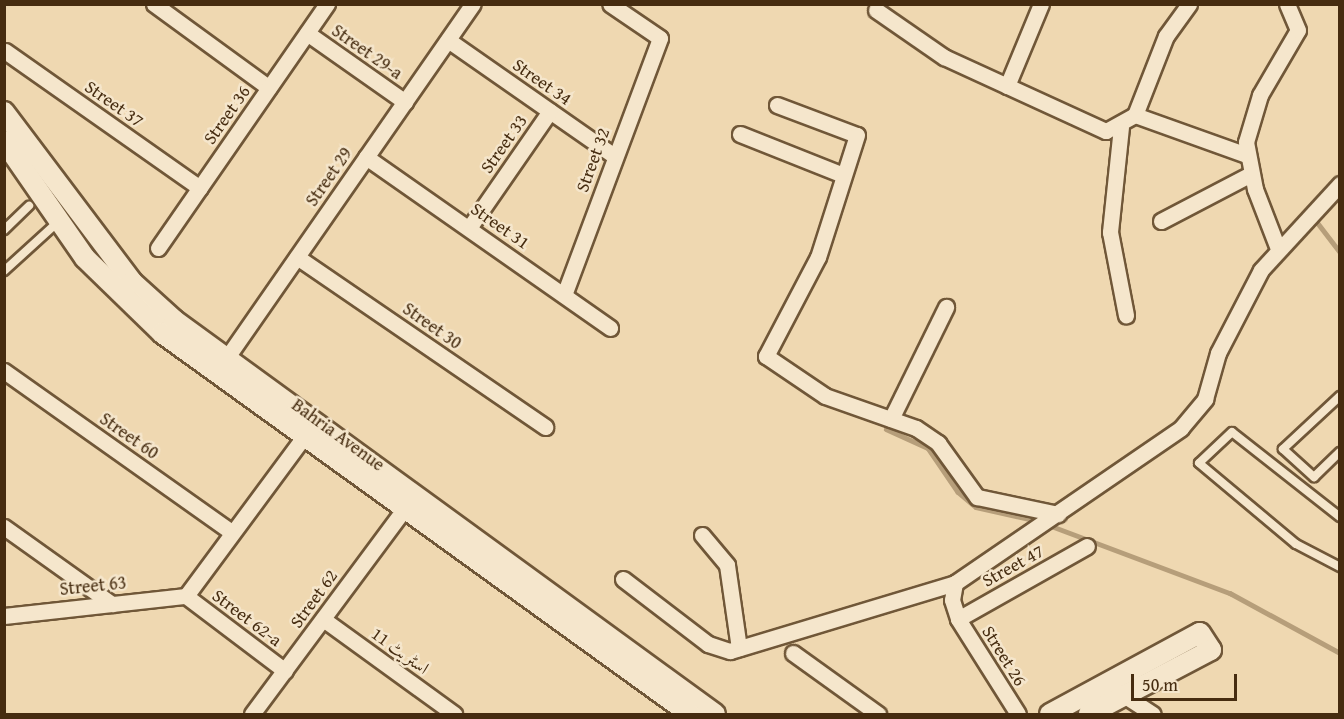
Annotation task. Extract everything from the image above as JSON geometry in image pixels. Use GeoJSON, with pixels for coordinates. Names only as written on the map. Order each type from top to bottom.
{"type":"FeatureCollection","features":[{"type":"Feature","properties":{"kind":"street"},"geometry":{"type":"LineString","coordinates":[[154,4],[269,88]]}},
{"type":"Feature","properties":{"kind":"street","name":"Street 36"},"geometry":{"type":"LineString","coordinates":[[158,248],[327,4]]}},
{"type":"Feature","properties":{"kind":"street","name":"Street 29"},"geometry":{"type":"LineString","coordinates":[[223,364],[473,4]]}},
{"type":"Feature","properties":{"kind":"street","name":"Street 32"},"geometry":{"type":"LineString","coordinates":[[564,295],[614,156],[660,38],[610,4]]}},
{"type":"Feature","properties":{"kind":"street"},"geometry":{"type":"LineString","coordinates":[[1007,86],[1041,4]]}},
{"type":"Feature","properties":{"kind":"street"},"geometry":{"type":"LineString","coordinates":[[876,10],[944,57],[1106,131],[1121,126],[1135,115],[1166,36],[1189,4]]}},
{"type":"Feature","properties":{"kind":"street"},"geometry":{"type":"LineString","coordinates":[[1277,246],[1251,174],[1247,155],[1248,126],[1298,30],[1298,12],[1287,4]]}},
{"type":"Feature","properties":{"kind":"street","name":"Street 29-a"},"geometry":{"type":"LineString","coordinates":[[307,33],[405,102]]}},
{"type":"Feature","properties":{"kind":"street","name":"Street 34"},"geometry":{"type":"LineString","coordinates":[[448,40],[614,156]]}},
{"type":"Feature","properties":{"kind":"street","name":"Street 37"},"geometry":{"type":"LineString","coordinates":[[5,51],[200,188]]}},
{"type":"Feature","properties":{"kind":"street"},"geometry":{"type":"LineString","coordinates":[[777,105],[857,135],[801,296],[765,352],[778,367],[825,396],[891,419],[938,443],[977,497],[1054,516]]}},
{"type":"Feature","properties":{"kind":"street","name":"Bahria Avenue"},"geometry":{"type":"LineString","coordinates":[[4,111],[132,282],[223,364],[306,434],[407,505],[690,714]]}},
{"type":"Feature","properties":{"kind":"street","name":"Street 33"},"geometry":{"type":"LineString","coordinates":[[468,228],[550,111]]}},
{"type":"Feature","properties":{"kind":"street"},"geometry":{"type":"LineString","coordinates":[[1135,115],[1247,155]]}},
{"type":"Feature","properties":{"kind":"street"},"geometry":{"type":"LineString","coordinates":[[1121,126],[1110,195],[1110,232],[1126,315]]}},
{"type":"Feature","properties":{"kind":"street"},"geometry":{"type":"LineString","coordinates":[[740,134],[843,176]]}},
{"type":"Feature","properties":{"kind":"street","name":"Bahria Avenue"},"geometry":{"type":"LineString","coordinates":[[4,141],[85,258],[119,296],[223,364],[715,714]]}},
{"type":"Feature","properties":{"kind":"street","name":"Street 31"},"geometry":{"type":"LineString","coordinates":[[366,157],[610,327]]}},
{"type":"Feature","properties":{"kind":"street"},"geometry":{"type":"LineString","coordinates":[[1161,222],[1251,174]]}},
{"type":"Feature","properties":{"kind":"street"},"geometry":{"type":"LineString","coordinates":[[623,579],[708,644],[739,648],[955,583],[1181,428],[1205,399],[1218,353],[1277,246],[1340,183]]}},
{"type":"Feature","properties":{"kind":"street","name":"Street 30"},"geometry":{"type":"LineString","coordinates":[[297,257],[545,427]]}},
{"type":"Feature","properties":{"kind":"street"},"geometry":{"type":"LineString","coordinates":[[891,419],[946,307]]}},
{"type":"Feature","properties":{"kind":"street","name":"Street 60"},"geometry":{"type":"LineString","coordinates":[[4,371],[231,532]]}},
{"type":"Feature","properties":{"kind":"street"},"geometry":{"type":"LineString","coordinates":[[186,596],[231,532],[306,434]]}},
{"type":"Feature","properties":{"kind":"street","name":"Street 62"},"geometry":{"type":"LineString","coordinates":[[252,714],[407,505]]}},
{"type":"Feature","properties":{"kind":"street"},"geometry":{"type":"LineString","coordinates":[[4,527],[112,604]]}},
{"type":"Feature","properties":{"kind":"street"},"geometry":{"type":"LineString","coordinates":[[702,535],[727,565],[739,648]]}},
{"type":"Feature","properties":{"kind":"street","name":"Street 47"},"geometry":{"type":"LineString","coordinates":[[958,619],[1087,546]]}},
{"type":"Feature","properties":{"kind":"street"},"geometry":{"type":"LineString","coordinates":[[955,583],[952,600],[958,619]]}},
{"type":"Feature","properties":{"kind":"street","name":"Street 63"},"geometry":{"type":"LineString","coordinates":[[4,616],[186,596]]}},
{"type":"Feature","properties":{"kind":"street","name":"Street 62-a"},"geometry":{"type":"LineString","coordinates":[[186,596],[285,671]]}},
{"type":"Feature","properties":{"kind":"street","name":"Street 26"},"geometry":{"type":"LineString","coordinates":[[958,619],[1018,714]]}},
{"type":"Feature","properties":{"kind":"street","name":"اسٹریٹ 11"},"geometry":{"type":"LineString","coordinates":[[323,620],[454,714]]}},
{"type":"Feature","properties":{"kind":"street"},"geometry":{"type":"LineString","coordinates":[[1050,714],[1205,641],[1125,696],[1089,714]]}},
{"type":"Feature","properties":{"kind":"street"},"geometry":{"type":"LineString","coordinates":[[793,652],[878,714]]}},
{"type":"Feature","properties":{"kind":"street"},"geometry":{"type":"LineString","coordinates":[[1125,696],[1153,714]]}},
{"type":"Feature","properties":{"kind":"lane"},"geometry":{"type":"LineString","coordinates":[[4,230],[29,206]]}},
{"type":"Feature","properties":{"kind":"lane"},"geometry":{"type":"LineString","coordinates":[[4,271],[60,220]]}},
{"type":"Feature","properties":{"kind":"lane"},"geometry":{"type":"LineString","coordinates":[[1340,396],[1283,448],[1314,477],[1340,452]]}},
{"type":"Feature","properties":{"kind":"lane"},"geometry":{"type":"LineString","coordinates":[[1340,517],[1232,432],[1199,463],[1296,544],[1340,567]]}},
{"type":"Feature","properties":{"kind":"waterway"},"geometry":{"type":"LineString","coordinates":[[1314,218],[1340,252]]}},
{"type":"Feature","properties":{"kind":"waterway"},"geometry":{"type":"LineString","coordinates":[[886,429],[928,448],[958,492],[976,507],[1038,521]]}},
{"type":"Feature","properties":{"kind":"waterway"},"geometry":{"type":"LineString","coordinates":[[1046,524],[1230,593],[1340,653]]}}]}
